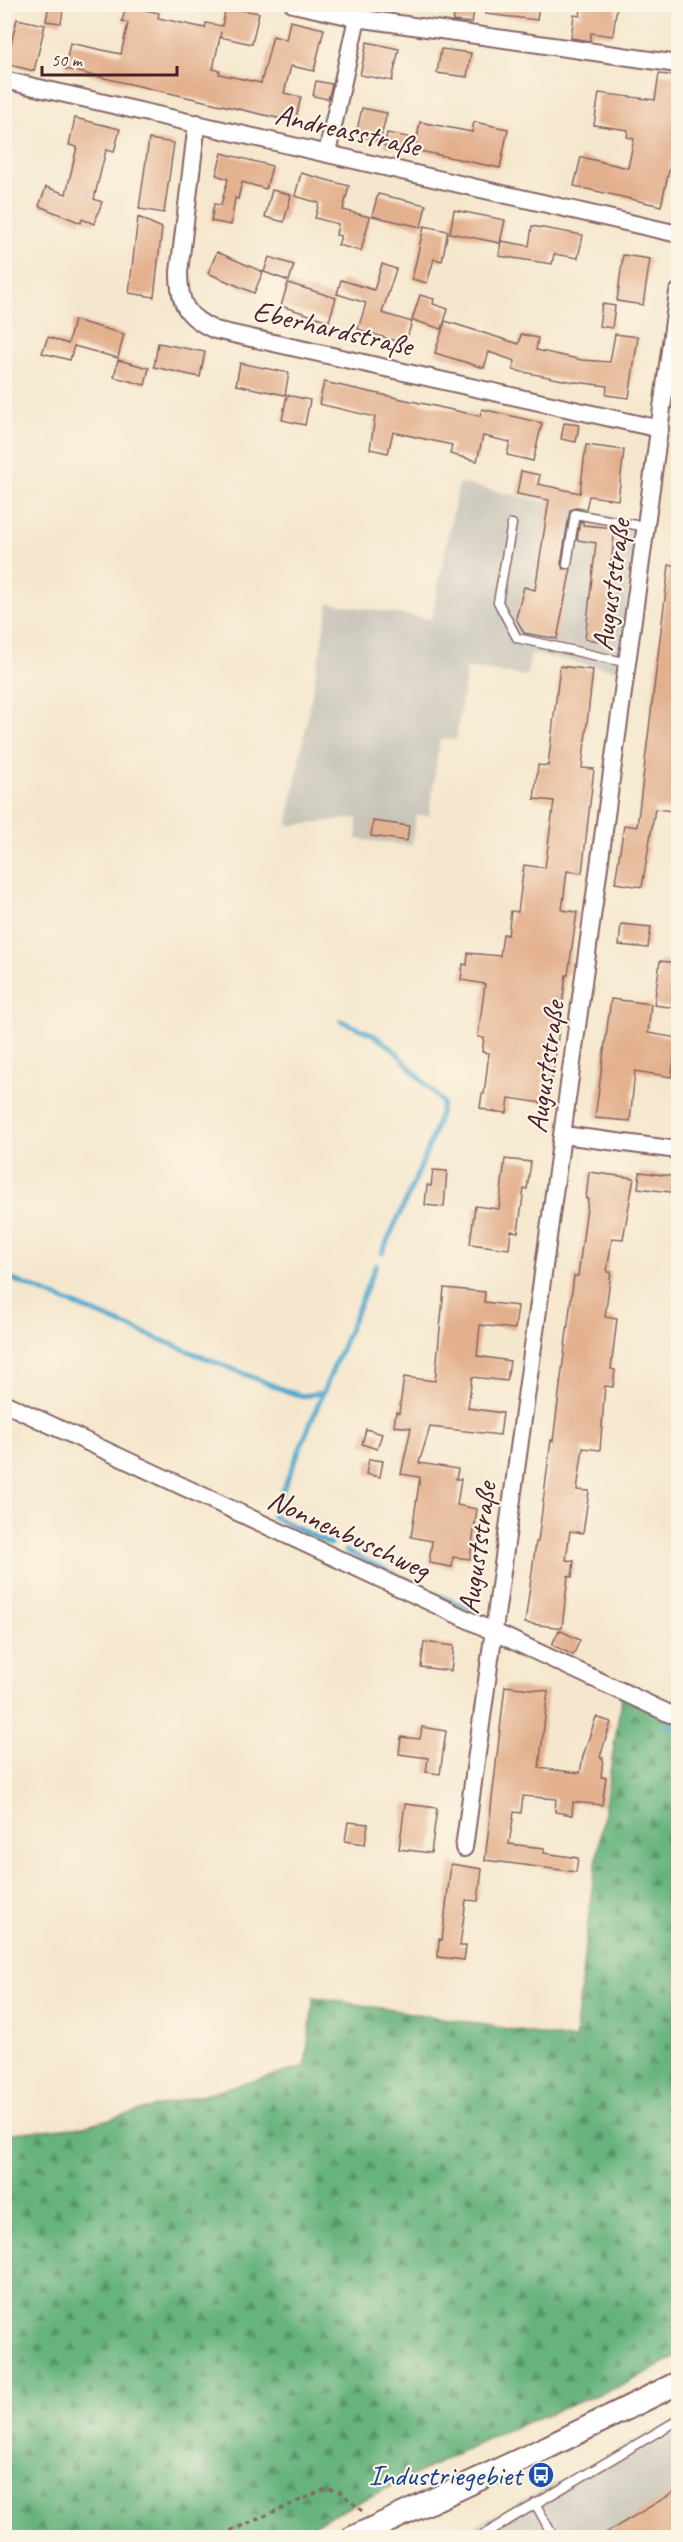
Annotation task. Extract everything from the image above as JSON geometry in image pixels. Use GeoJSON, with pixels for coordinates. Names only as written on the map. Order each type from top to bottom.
{"type":"FeatureCollection","features":[{"type":"Feature","properties":{"kind":"main road"},"geometry":{"type":"LineString","coordinates":[[352,2538],[382,2531],[678,2383]]}},
{"type":"Feature","properties":{"kind":"street"},"geometry":{"type":"LineString","coordinates":[[293,4],[357,18],[678,64]]}},
{"type":"Feature","properties":{"kind":"street"},"geometry":{"type":"LineString","coordinates":[[327,153],[357,18]]}},
{"type":"Feature","properties":{"kind":"street","name":"Andreasstraße"},"geometry":{"type":"LineString","coordinates":[[4,80],[678,234]]}},
{"type":"Feature","properties":{"kind":"street","name":"Eberhardstraße"},"geometry":{"type":"LineString","coordinates":[[197,123],[179,272],[179,292],[196,322],[215,330],[660,429]]}},
{"type":"Feature","properties":{"kind":"street","name":"Auguststraße"},"geometry":{"type":"LineString","coordinates":[[464,1848],[660,429],[676,333],[678,292]]}},
{"type":"Feature","properties":{"kind":"street"},"geometry":{"type":"LineString","coordinates":[[563,1135],[678,1150]]}},
{"type":"Feature","properties":{"kind":"street","name":"Nonnenbuschweg"},"geometry":{"type":"LineString","coordinates":[[4,1403],[670,1714]]}},
{"type":"Feature","properties":{"kind":"lane"},"geometry":{"type":"LineString","coordinates":[[4,12],[6,4]]}},
{"type":"Feature","properties":{"kind":"lane"},"geometry":{"type":"LineString","coordinates":[[567,564],[575,514],[647,527]]}},
{"type":"Feature","properties":{"kind":"lane"},"geometry":{"type":"LineString","coordinates":[[512,524],[498,602],[517,638],[628,663]]}},
{"type":"Feature","properties":{"kind":"lane"},"geometry":{"type":"LineString","coordinates":[[478,2538],[678,2420]]}},
{"type":"Feature","properties":{"kind":"lane"},"geometry":{"type":"LineString","coordinates":[[535,2503],[554,2538]]}},
{"type":"Feature","properties":{"kind":"path"},"geometry":{"type":"LineString","coordinates":[[214,2538],[326,2489],[339,2491],[382,2531]]}},
{"type":"Feature","properties":{"kind":"shaded area"},"geometry":{"type":"Polygon","coordinates":[[[459,483],[638,522],[617,670],[531,654],[527,676],[467,668],[456,740],[440,739],[429,816],[416,815],[412,846],[357,839],[357,818],[287,826],[329,603],[431,619],[459,483]]]}},
{"type":"Feature","properties":{"kind":"shaded area"},"geometry":{"type":"Polygon","coordinates":[[[678,2418],[678,2537],[454,2537],[678,2418]]]}},
{"type":"Feature","properties":{"kind":"green space"},"geometry":{"type":"Polygon","coordinates":[[[624,1681],[675,1706],[678,1687],[678,2356],[625,2384],[494,2435],[289,2537],[5,2537],[4,2134],[83,2126],[305,2067],[314,1997],[575,2040],[590,1903],[624,1681]]]}},
{"type":"Feature","properties":{"kind":"building"},"geometry":{"type":"Polygon","coordinates":[[[49,4],[64,4],[61,23],[46,21],[49,4]]]}},
{"type":"Feature","properties":{"kind":"building"},"geometry":{"type":"Polygon","coordinates":[[[456,4],[475,4],[472,23],[453,21],[456,4]]]}},
{"type":"Feature","properties":{"kind":"building"},"geometry":{"type":"Polygon","coordinates":[[[486,4],[539,4],[537,20],[486,14],[486,4]]]}},
{"type":"Feature","properties":{"kind":"building"},"geometry":{"type":"Polygon","coordinates":[[[582,4],[617,4],[613,36],[591,33],[590,41],[571,38],[574,15],[580,16],[582,4]]]}},
{"type":"Feature","properties":{"kind":"building"},"geometry":{"type":"Polygon","coordinates":[[[126,6],[159,13],[158,18],[205,28],[206,23],[222,26],[226,7],[259,13],[252,44],[220,37],[221,32],[213,69],[220,71],[219,74],[261,83],[273,36],[286,40],[290,21],[324,29],[314,71],[291,66],[284,93],[301,97],[295,122],[65,69],[70,43],[121,54],[128,23],[122,21],[126,6]]]}},
{"type":"Feature","properties":{"kind":"building"},"geometry":{"type":"Polygon","coordinates":[[[17,19],[45,25],[34,71],[6,64],[17,19]]]}},
{"type":"Feature","properties":{"kind":"building"},"geometry":{"type":"Polygon","coordinates":[[[367,42],[399,49],[392,81],[360,75],[367,42]]]}},
{"type":"Feature","properties":{"kind":"building"},"geometry":{"type":"Polygon","coordinates":[[[441,49],[471,53],[467,77],[437,73],[441,49]]]}},
{"type":"Feature","properties":{"kind":"building"},"geometry":{"type":"Polygon","coordinates":[[[659,74],[678,76],[678,148],[674,148],[661,206],[574,186],[581,157],[628,168],[634,139],[627,137],[628,130],[594,125],[599,93],[655,100],[659,74]]]}},
{"type":"Feature","properties":{"kind":"building"},"geometry":{"type":"Polygon","coordinates":[[[316,81],[332,84],[328,99],[313,96],[316,81]]]}},
{"type":"Feature","properties":{"kind":"building"},"geometry":{"type":"Polygon","coordinates":[[[362,108],[387,113],[380,141],[356,135],[362,108]]]}},
{"type":"Feature","properties":{"kind":"building"},"geometry":{"type":"Polygon","coordinates":[[[75,118],[120,129],[114,152],[106,150],[94,199],[102,202],[94,224],[82,219],[81,223],[39,206],[46,187],[66,194],[77,147],[69,145],[75,118]]]}},
{"type":"Feature","properties":{"kind":"building"},"geometry":{"type":"Polygon","coordinates":[[[420,122],[472,132],[474,122],[508,129],[500,168],[415,150],[420,122]]]}},
{"type":"Feature","properties":{"kind":"building"},"geometry":{"type":"Polygon","coordinates":[[[387,133],[408,137],[405,150],[384,146],[387,133]]]}},
{"type":"Feature","properties":{"kind":"building"},"geometry":{"type":"Polygon","coordinates":[[[149,139],[174,143],[164,213],[139,209],[149,139]]]}},
{"type":"Feature","properties":{"kind":"building"},"geometry":{"type":"Polygon","coordinates":[[[222,153],[272,166],[266,189],[242,182],[238,199],[235,198],[231,225],[211,221],[214,204],[221,205],[228,179],[216,175],[222,153]]]}},
{"type":"Feature","properties":{"kind":"building"},"geometry":{"type":"Polygon","coordinates":[[[301,173],[349,186],[343,210],[370,217],[361,251],[338,245],[341,236],[336,235],[338,224],[315,218],[319,203],[295,196],[301,173]]]}},
{"type":"Feature","properties":{"kind":"building"},"geometry":{"type":"Polygon","coordinates":[[[272,190],[291,195],[284,222],[265,217],[272,190]]]}},
{"type":"Feature","properties":{"kind":"building"},"geometry":{"type":"Polygon","coordinates":[[[378,194],[426,205],[421,227],[372,216],[378,194]]]}},
{"type":"Feature","properties":{"kind":"building"},"geometry":{"type":"Polygon","coordinates":[[[454,210],[505,220],[500,243],[450,233],[454,210]]]}},
{"type":"Feature","properties":{"kind":"building"},"geometry":{"type":"Polygon","coordinates":[[[138,217],[162,228],[154,297],[129,293],[138,217]]]}},
{"type":"Feature","properties":{"kind":"building"},"geometry":{"type":"Polygon","coordinates":[[[424,226],[448,231],[442,261],[434,259],[427,283],[412,279],[424,226]]]}},
{"type":"Feature","properties":{"kind":"building"},"geometry":{"type":"Polygon","coordinates":[[[532,226],[583,235],[578,258],[554,254],[552,264],[499,256],[501,241],[529,246],[532,226]]]}},
{"type":"Feature","properties":{"kind":"building"},"geometry":{"type":"Polygon","coordinates":[[[217,252],[263,272],[254,293],[208,273],[217,252]]]}},
{"type":"Feature","properties":{"kind":"building"},"geometry":{"type":"Polygon","coordinates":[[[623,255],[650,259],[643,305],[617,301],[623,255]]]}},
{"type":"Feature","properties":{"kind":"building"},"geometry":{"type":"Polygon","coordinates":[[[269,257],[294,265],[289,281],[264,272],[269,257]]]}},
{"type":"Feature","properties":{"kind":"building"},"geometry":{"type":"Polygon","coordinates":[[[382,264],[396,269],[382,313],[412,322],[405,344],[358,329],[366,303],[337,294],[341,280],[374,290],[382,264]]]}},
{"type":"Feature","properties":{"kind":"building"},"geometry":{"type":"Polygon","coordinates":[[[288,283],[336,298],[329,321],[281,306],[288,283]]]}},
{"type":"Feature","properties":{"kind":"building"},"geometry":{"type":"Polygon","coordinates":[[[420,295],[434,299],[433,304],[448,309],[442,329],[412,320],[420,295]]]}},
{"type":"Feature","properties":{"kind":"building"},"geometry":{"type":"Polygon","coordinates":[[[602,304],[615,306],[612,328],[599,326],[602,304]]]}},
{"type":"Feature","properties":{"kind":"building"},"geometry":{"type":"Polygon","coordinates":[[[74,320],[124,334],[118,358],[74,346],[70,360],[42,353],[48,337],[68,344],[74,320]]]}},
{"type":"Feature","properties":{"kind":"building"},"geometry":{"type":"Polygon","coordinates":[[[445,321],[519,344],[521,334],[538,338],[536,350],[582,360],[610,362],[615,334],[638,337],[629,398],[606,395],[607,386],[513,370],[515,361],[489,352],[484,368],[435,353],[445,321]]]}},
{"type":"Feature","properties":{"kind":"building"},"geometry":{"type":"Polygon","coordinates":[[[158,343],[205,352],[200,377],[154,367],[158,343]]]}},
{"type":"Feature","properties":{"kind":"building"},"geometry":{"type":"Polygon","coordinates":[[[118,360],[149,368],[145,385],[114,377],[118,360]]]}},
{"type":"Feature","properties":{"kind":"building"},"geometry":{"type":"Polygon","coordinates":[[[240,363],[289,373],[285,395],[236,385],[240,363]]]}},
{"type":"Feature","properties":{"kind":"building"},"geometry":{"type":"Polygon","coordinates":[[[324,382],[480,416],[482,409],[542,423],[533,461],[507,455],[510,442],[483,436],[477,461],[450,454],[452,445],[393,432],[388,453],[370,449],[375,417],[319,404],[324,382]]]}},
{"type":"Feature","properties":{"kind":"building"},"geometry":{"type":"Polygon","coordinates":[[[287,395],[310,400],[305,425],[282,420],[287,395]]]}},
{"type":"Feature","properties":{"kind":"building"},"geometry":{"type":"Polygon","coordinates":[[[564,423],[579,425],[576,442],[561,439],[564,423]]]}},
{"type":"Feature","properties":{"kind":"building"},"geometry":{"type":"Polygon","coordinates":[[[586,445],[624,450],[618,500],[589,496],[586,509],[570,510],[561,564],[563,569],[571,568],[557,639],[524,633],[516,618],[524,587],[535,590],[549,500],[517,494],[521,471],[540,475],[538,484],[580,493],[586,445]]]}},
{"type":"Feature","properties":{"kind":"building"},"geometry":{"type":"Polygon","coordinates":[[[580,521],[583,525],[615,528],[607,600],[613,601],[608,642],[585,639],[596,543],[577,540],[580,521]]]}},
{"type":"Feature","properties":{"kind":"building"},"geometry":{"type":"Polygon","coordinates":[[[669,565],[678,565],[678,796],[675,795],[673,811],[655,809],[642,887],[615,883],[624,825],[637,827],[669,565]]]}},
{"type":"Feature","properties":{"kind":"building"},"geometry":{"type":"Polygon","coordinates":[[[560,666],[593,670],[582,768],[594,769],[582,873],[567,871],[562,910],[577,912],[548,1104],[509,1098],[507,1113],[489,1111],[480,1108],[489,1053],[482,1052],[484,1038],[478,1037],[485,984],[461,980],[463,964],[467,965],[468,953],[500,956],[503,934],[508,935],[511,911],[518,912],[524,865],[545,868],[554,801],[534,799],[538,765],[548,766],[560,666]]]}},
{"type":"Feature","properties":{"kind":"building"},"geometry":{"type":"Polygon","coordinates":[[[373,821],[409,826],[407,841],[371,836],[373,821]]]}},
{"type":"Feature","properties":{"kind":"building"},"geometry":{"type":"Polygon","coordinates":[[[621,924],[651,927],[648,948],[619,945],[621,924]]]}},
{"type":"Feature","properties":{"kind":"building"},"geometry":{"type":"Polygon","coordinates":[[[660,961],[678,963],[677,1008],[654,1005],[660,961]]]}},
{"type":"Feature","properties":{"kind":"building"},"geometry":{"type":"Polygon","coordinates":[[[611,999],[651,1004],[648,1033],[678,1038],[671,1077],[635,1071],[630,1121],[595,1118],[611,999]]]}},
{"type":"Feature","properties":{"kind":"building"},"geometry":{"type":"Polygon","coordinates":[[[505,1159],[531,1162],[527,1189],[524,1189],[518,1232],[511,1231],[509,1249],[470,1244],[475,1206],[499,1209],[505,1159]]]}},
{"type":"Feature","properties":{"kind":"building"},"geometry":{"type":"Polygon","coordinates":[[[433,1170],[447,1171],[444,1207],[425,1205],[427,1185],[431,1186],[433,1170]]]}},
{"type":"Feature","properties":{"kind":"building"},"geometry":{"type":"Polygon","coordinates":[[[589,1172],[634,1178],[623,1239],[612,1238],[607,1272],[611,1272],[605,1317],[617,1319],[611,1369],[615,1370],[613,1387],[605,1386],[600,1450],[583,1448],[577,1490],[589,1491],[583,1533],[570,1531],[566,1560],[574,1561],[572,1577],[568,1576],[562,1628],[525,1623],[551,1440],[553,1441],[574,1276],[578,1276],[588,1199],[586,1199],[589,1172]]]}},
{"type":"Feature","properties":{"kind":"building"},"geometry":{"type":"Polygon","coordinates":[[[640,1172],[678,1177],[678,1193],[638,1188],[640,1172]]]}},
{"type":"Feature","properties":{"kind":"building"},"geometry":{"type":"Polygon","coordinates":[[[444,1288],[485,1292],[484,1302],[518,1306],[515,1329],[480,1325],[477,1356],[510,1361],[507,1381],[472,1377],[468,1408],[503,1413],[500,1435],[430,1427],[419,1463],[458,1469],[456,1479],[461,1479],[457,1505],[477,1509],[470,1559],[453,1557],[452,1567],[429,1563],[432,1541],[411,1537],[420,1477],[401,1474],[411,1428],[394,1426],[396,1412],[399,1413],[404,1377],[435,1381],[444,1288]]]}},
{"type":"Feature","properties":{"kind":"building"},"geometry":{"type":"Polygon","coordinates":[[[366,1429],[382,1434],[377,1449],[362,1444],[366,1429]]]}},
{"type":"Feature","properties":{"kind":"building"},"geometry":{"type":"Polygon","coordinates":[[[369,1459],[383,1461],[380,1477],[366,1474],[369,1459]]]}},
{"type":"Feature","properties":{"kind":"building"},"geometry":{"type":"Polygon","coordinates":[[[559,1630],[580,1640],[573,1655],[552,1645],[559,1630]]]}},
{"type":"Feature","properties":{"kind":"building"},"geometry":{"type":"Polygon","coordinates":[[[424,1642],[454,1646],[451,1671],[421,1667],[424,1642]]]}},
{"type":"Feature","properties":{"kind":"building"},"geometry":{"type":"Polygon","coordinates":[[[505,1686],[548,1691],[539,1768],[580,1773],[596,1717],[611,1722],[600,1757],[603,1758],[601,1777],[606,1777],[602,1805],[573,1802],[572,1815],[555,1812],[556,1799],[523,1796],[521,1813],[514,1812],[509,1844],[544,1848],[544,1853],[578,1858],[576,1872],[485,1860],[505,1686]]]}},
{"type":"Feature","properties":{"kind":"building"},"geometry":{"type":"Polygon","coordinates":[[[422,1727],[446,1731],[440,1774],[426,1772],[428,1758],[399,1754],[401,1737],[420,1739],[422,1727]]]}},
{"type":"Feature","properties":{"kind":"building"},"geometry":{"type":"Polygon","coordinates":[[[405,1804],[437,1808],[431,1853],[399,1849],[405,1804]]]}},
{"type":"Feature","properties":{"kind":"building"},"geometry":{"type":"Polygon","coordinates":[[[348,1822],[368,1824],[365,1844],[345,1841],[348,1822]]]}},
{"type":"Feature","properties":{"kind":"building"},"geometry":{"type":"Polygon","coordinates":[[[451,1864],[482,1869],[478,1901],[466,1900],[460,1946],[466,1946],[464,1960],[438,1957],[451,1864]]]}},
{"type":"Feature","properties":{"kind":"building"},"geometry":{"type":"Polygon","coordinates":[[[678,2490],[678,2531],[667,2538],[597,2538],[678,2490]]]}},
{"type":"Feature","properties":{"kind":"waterway"},"geometry":{"type":"LineString","coordinates":[[341,1021],[372,1034],[392,1048],[443,1103],[423,1160],[382,1253]]}},
{"type":"Feature","properties":{"kind":"waterway"},"geometry":{"type":"LineString","coordinates":[[330,1544],[272,1516],[376,1265]]}},
{"type":"Feature","properties":{"kind":"waterway"},"geometry":{"type":"LineString","coordinates":[[4,1276],[289,1392],[303,1396],[321,1393]]}},
{"type":"Feature","properties":{"kind":"waterway"},"geometry":{"type":"LineString","coordinates":[[346,1551],[420,1586]]}},
{"type":"Feature","properties":{"kind":"waterway"},"geometry":{"type":"LineString","coordinates":[[434,1594],[478,1611]]}},
{"type":"Feature","properties":{"kind":"waterway"},"geometry":{"type":"LineString","coordinates":[[666,1725],[678,1730]]}},
{"type":"Feature","properties":{"kind":"place","name":"Industriegebiet"},"geometry":{"type":"Point","coordinates":[541,2475]}}]}
